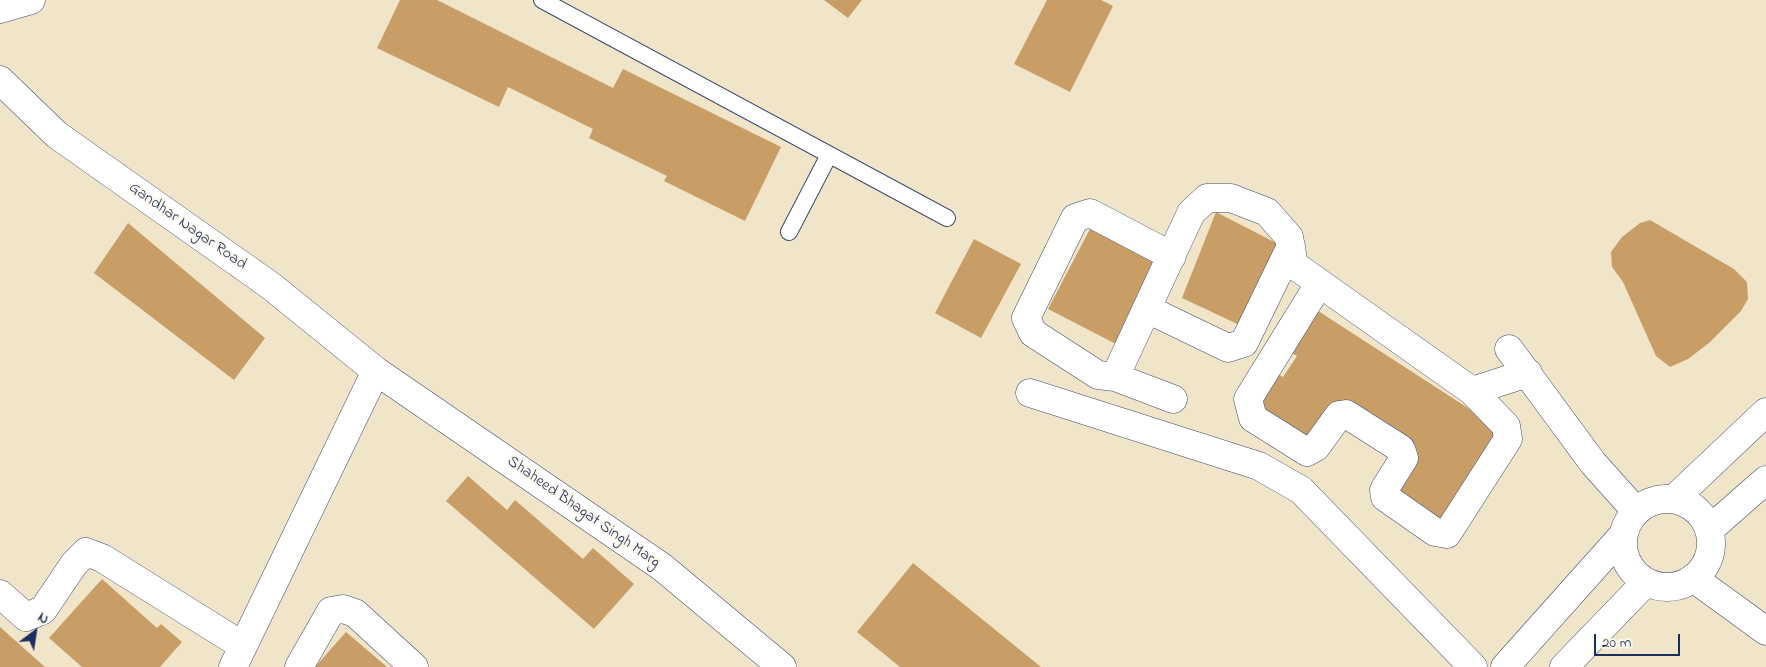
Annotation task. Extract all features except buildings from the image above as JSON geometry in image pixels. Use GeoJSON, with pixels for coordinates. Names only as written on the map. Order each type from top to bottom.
{"type":"FeatureCollection","features":[{"type":"Feature","properties":{"kind":"street"},"geometry":{"type":"LineString","coordinates":[[0,9],[31,0]]}},
{"type":"Feature","properties":{"kind":"street","name":"Gandhar Nagar Road"},"geometry":{"type":"LineString","coordinates":[[0,80],[57,135],[271,286],[376,371]]}},
{"type":"Feature","properties":{"kind":"street"},"geometry":{"type":"LineString","coordinates":[[1115,377],[1192,213],[1207,198],[1231,198],[1268,212],[1288,237],[1294,265],[1472,391],[1506,426],[1508,438],[1447,534],[1435,532],[1385,497],[1384,490],[1404,458],[1401,449],[1346,414],[1339,415],[1316,447],[1307,452],[1253,418],[1248,399],[1319,284]]}},
{"type":"Feature","properties":{"kind":"street"},"geometry":{"type":"LineString","coordinates":[[1172,256],[1090,213],[1075,218],[1026,318],[1033,333],[1098,375],[1115,377],[1172,399]]}},
{"type":"Feature","properties":{"kind":"street"},"geometry":{"type":"LineString","coordinates":[[1147,309],[1228,348],[1244,344],[1290,246]]}},
{"type":"Feature","properties":{"kind":"street"},"geometry":{"type":"LineString","coordinates":[[1509,349],[1593,462],[1636,511]]}},
{"type":"Feature","properties":{"kind":"street"},"geometry":{"type":"LineString","coordinates":[[0,594],[26,617],[43,610],[74,564],[86,552],[102,558],[238,656],[376,371]]}},
{"type":"Feature","properties":{"kind":"street","name":"Shaheed Bhagat Singh Marg"},"geometry":{"type":"LineString","coordinates":[[376,371],[662,567],[782,667]]}},
{"type":"Feature","properties":{"kind":"street"},"geometry":{"type":"LineString","coordinates":[[1472,391],[1528,373]]}},
{"type":"Feature","properties":{"kind":"street"},"geometry":{"type":"LineString","coordinates":[[1030,394],[1259,466],[1301,490],[1473,667]]}},
{"type":"Feature","properties":{"kind":"street"},"geometry":{"type":"LineString","coordinates":[[1674,499],[1766,412]]}},
{"type":"Feature","properties":{"kind":"street"},"geometry":{"type":"LineString","coordinates":[[1709,530],[1766,480]]}},
{"type":"Feature","properties":{"kind":"street"},"geometry":{"type":"LineString","coordinates":[[1505,667],[1623,535],[1628,522],[1636,511],[1647,503],[1660,499],[1674,499],[1688,504],[1699,512],[1707,523],[1711,551],[1706,564],[1693,578],[1673,586],[1659,587],[1646,582],[1635,573],[1627,562],[1623,549],[1623,535]]}},
{"type":"Feature","properties":{"kind":"street"},"geometry":{"type":"LineString","coordinates":[[1693,578],[1766,631]]}},
{"type":"Feature","properties":{"kind":"street"},"geometry":{"type":"LineString","coordinates":[[1564,667],[1646,582]]}},
{"type":"Feature","properties":{"kind":"street"},"geometry":{"type":"LineString","coordinates":[[299,667],[331,611],[343,609],[355,613],[414,667]]}},
{"type":"Feature","properties":{"kind":"lane"},"geometry":{"type":"LineString","coordinates":[[542,0],[947,218]]}},
{"type":"Feature","properties":{"kind":"lane"},"geometry":{"type":"LineString","coordinates":[[789,232],[830,154]]}}]}
